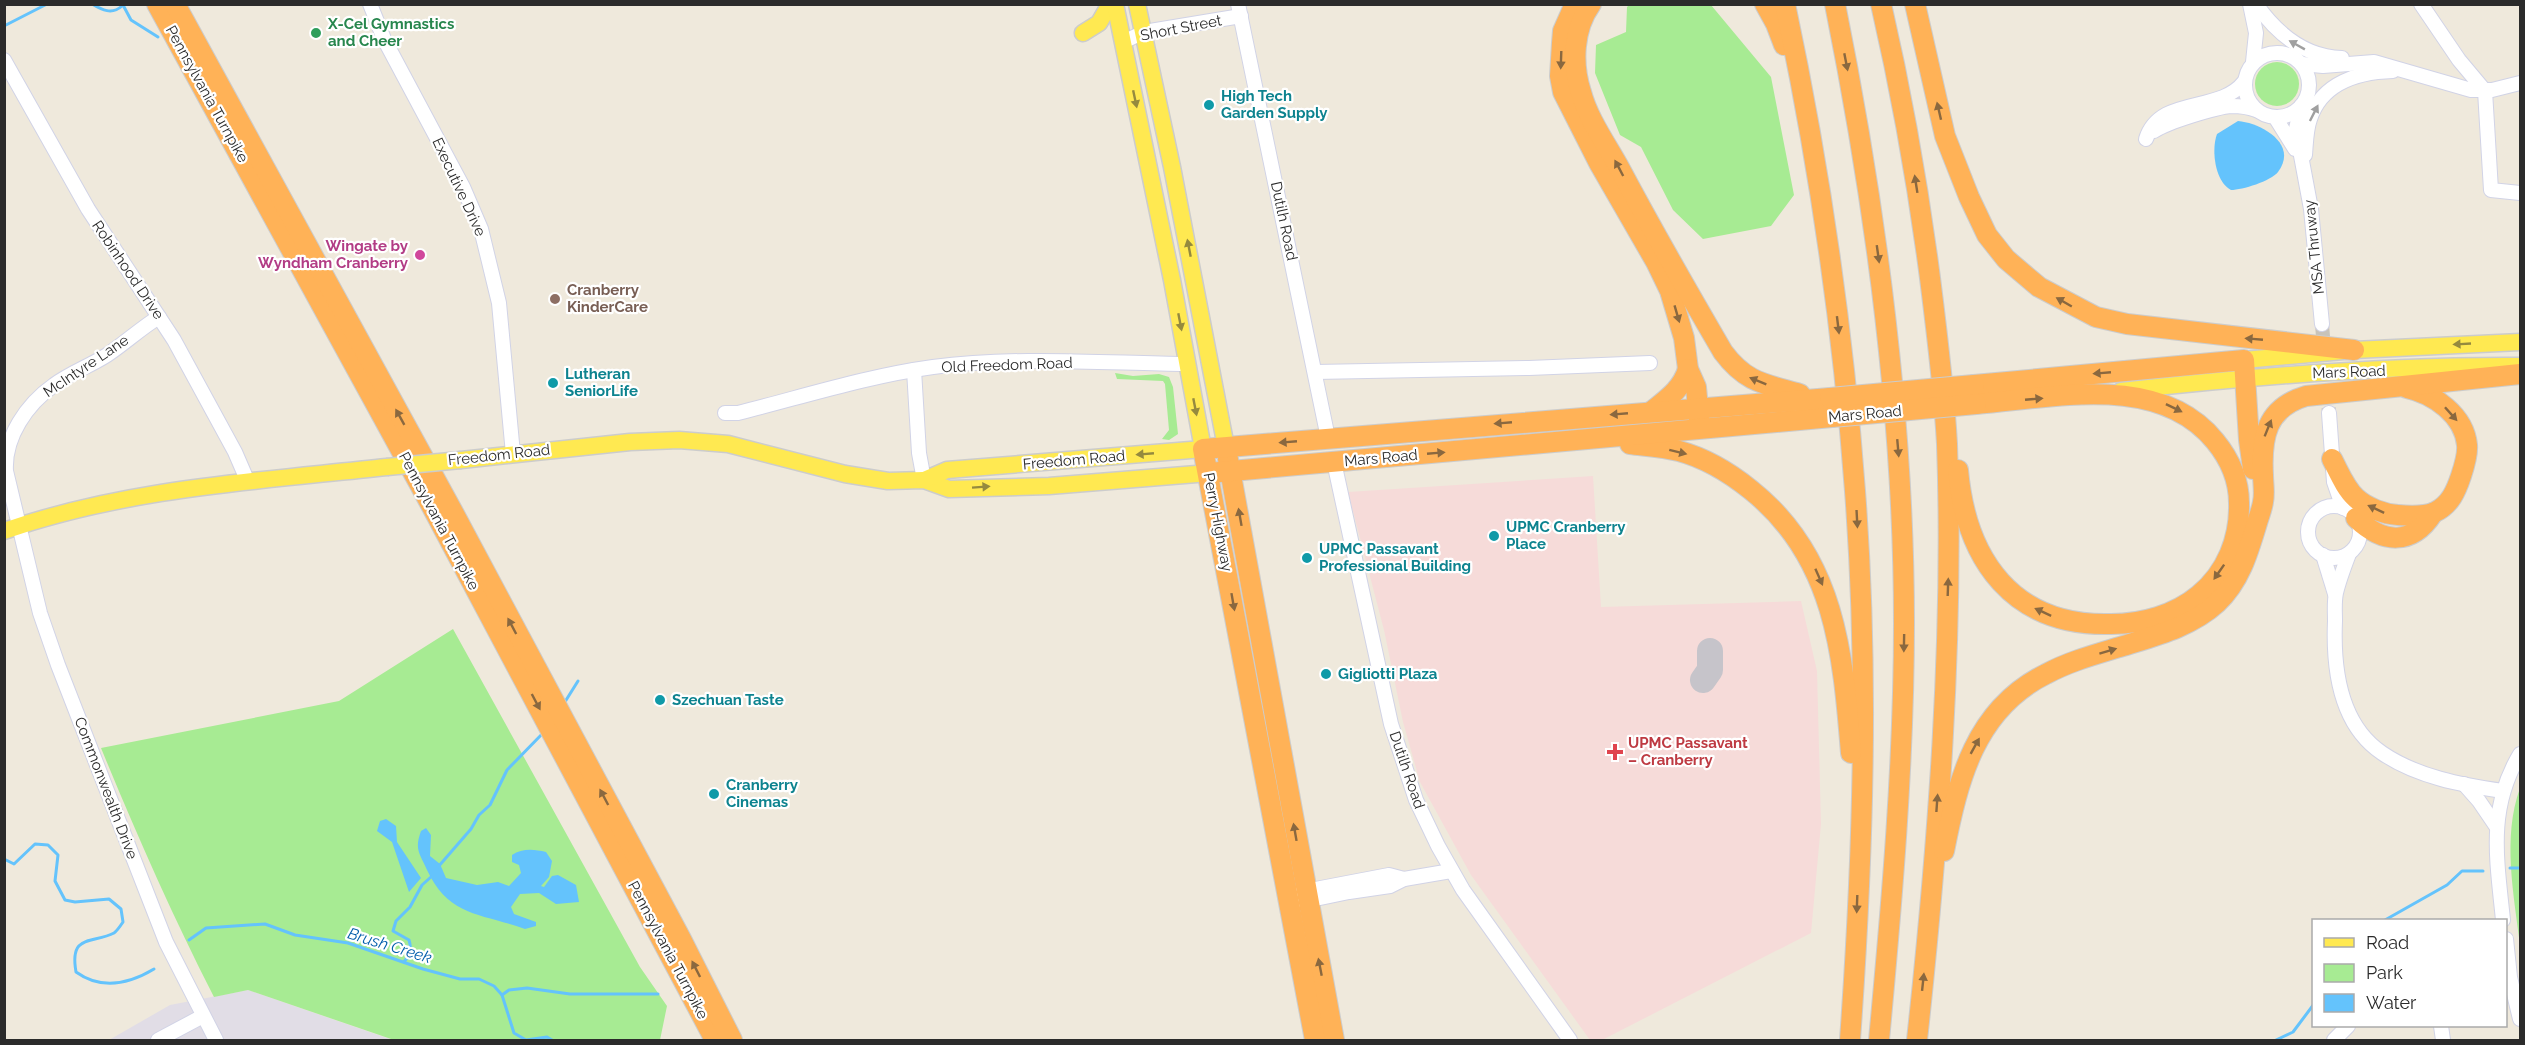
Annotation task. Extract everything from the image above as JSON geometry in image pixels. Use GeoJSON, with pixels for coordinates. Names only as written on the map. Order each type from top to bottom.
{"type":"FeatureCollection","features":[{"type":"Feature","properties":{"kind":"highway","name":"Pennsylvania Turnpike"},"geometry":{"type":"LineString","coordinates":[[157,4],[335,327],[715,1041]]}},
{"type":"Feature","properties":{"kind":"highway","name":"Pennsylvania Turnpike"},"geometry":{"type":"LineString","coordinates":[[175,4],[453,512],[681,939],[732,1041]]}},
{"type":"Feature","properties":{"kind":"highway"},"geometry":{"type":"LineString","coordinates":[[1575,4],[1562,37],[1560,76],[1563,92],[1670,291],[1684,338],[1688,369],[1696,387],[1700,428]]}},
{"type":"Feature","properties":{"kind":"highway"},"geometry":{"type":"LineString","coordinates":[[1591,4],[1580,27],[1576,43],[1577,75],[1581,92],[1658,241],[1723,352],[1736,369],[1754,381],[1825,404]]}},
{"type":"Feature","properties":{"kind":"highway"},"geometry":{"type":"LineString","coordinates":[[1765,4],[1776,24],[1790,62],[1815,163]]}},
{"type":"Feature","properties":{"kind":"highway"},"geometry":{"type":"LineString","coordinates":[[1785,4],[1815,163],[1837,320],[1855,493],[1862,665],[1862,783],[1850,1041]]}},
{"type":"Feature","properties":{"kind":"highway"},"geometry":{"type":"LineString","coordinates":[[1835,4],[1855,105],[1888,332],[1902,526],[1904,621],[1902,737],[1894,879],[1879,1041]]}},
{"type":"Feature","properties":{"kind":"highway"},"geometry":{"type":"LineString","coordinates":[[1881,4],[1908,130],[1936,325],[1947,443],[1948,579],[1942,723],[1930,924],[1917,1041]]}},
{"type":"Feature","properties":{"kind":"highway"},"geometry":{"type":"LineString","coordinates":[[1915,4],[1945,136],[1969,197],[1987,235],[2006,259],[2039,287],[2071,306],[2096,317],[2127,324],[2354,350]]}},
{"type":"Feature","properties":{"kind":"highway"},"geometry":{"type":"LineString","coordinates":[[1936,325],[1953,409],[1962,501],[1970,533],[1987,565],[1997,578],[2025,602],[2051,616],[2081,623],[2136,622],[2165,614],[2188,603],[2207,588],[2216,577],[2230,555],[2237,531],[2239,500],[2237,483],[2230,464],[2217,443],[2189,416],[2171,406],[2146,398],[2097,394]]}},
{"type":"Feature","properties":{"kind":"highway"},"geometry":{"type":"LineString","coordinates":[[1652,411],[1675,393],[1685,379],[1688,369]]}},
{"type":"Feature","properties":{"kind":"highway"},"geometry":{"type":"LineString","coordinates":[[2244,369],[2248,440],[2256,487],[2256,526]]}},
{"type":"Feature","properties":{"kind":"highway","name":"Mars Road"},"geometry":{"type":"LineString","coordinates":[[1226,447],[1652,411],[1975,395],[2244,369]]}},
{"type":"Feature","properties":{"kind":"highway"},"geometry":{"type":"LineString","coordinates":[[1930,924],[1961,779],[1970,754],[1984,730],[2022,689],[2044,675],[2066,664],[2164,633],[2203,614],[2226,593],[2238,576],[2252,544],[2264,501],[2263,447],[2266,430],[2273,416],[2282,407],[2306,396],[2520,374]]}},
{"type":"Feature","properties":{"kind":"highway"},"geometry":{"type":"LineString","coordinates":[[2332,459],[2348,488],[2357,499],[2376,510],[2408,516],[2433,513],[2445,506],[2456,492],[2465,462],[2467,444],[2461,424],[2439,402],[2422,391],[2402,387]]}},
{"type":"Feature","properties":{"kind":"highway","name":"Mars Road"},"geometry":{"type":"LineString","coordinates":[[1975,395],[2097,394]]}},
{"type":"Feature","properties":{"kind":"highway","name":"Mars Road"},"geometry":{"type":"LineString","coordinates":[[1209,473],[1700,428],[1825,404]]}},
{"type":"Feature","properties":{"kind":"highway"},"geometry":{"type":"LineString","coordinates":[[1599,439],[1679,452],[1712,465],[1762,498],[1794,533],[1820,578],[1838,644],[1851,741],[1859,846]]}},
{"type":"Feature","properties":{"kind":"highway","name":"Freedom Road"},"geometry":{"type":"LineString","coordinates":[[1203,450],[1226,447]]}},
{"type":"Feature","properties":{"kind":"highway","name":"Perry Highway"},"geometry":{"type":"LineString","coordinates":[[1226,447],[1298,898],[1299,954],[1315,1041]]}},
{"type":"Feature","properties":{"kind":"highway","name":"Perry Highway"},"geometry":{"type":"LineString","coordinates":[[1203,450],[1298,898],[1334,1041]]}},
{"type":"Feature","properties":{"kind":"highway"},"geometry":{"type":"LineString","coordinates":[[2350,513],[2368,530],[2389,537],[2414,534],[2425,526],[2433,513]]}},
{"type":"Feature","properties":{"kind":"highway"},"geometry":{"type":"LineString","coordinates":[[668,951],[670,967],[689,1008],[700,1041]]}},
{"type":"Feature","properties":{"kind":"highway"},"geometry":{"type":"LineString","coordinates":[[1299,954],[1301,1041]]}},
{"type":"Feature","properties":{"kind":"main road"},"geometry":{"type":"LineString","coordinates":[[1083,33],[1099,23],[1110,4]]}},
{"type":"Feature","properties":{"kind":"main road","name":"Perry Highway"},"geometry":{"type":"LineString","coordinates":[[1115,4],[1188,364],[1203,450]]}},
{"type":"Feature","properties":{"kind":"main road","name":"Perry Highway"},"geometry":{"type":"LineString","coordinates":[[1137,4],[1173,167],[1226,447]]}},
{"type":"Feature","properties":{"kind":"main road","name":"Mars Road"},"geometry":{"type":"LineString","coordinates":[[2097,394],[2354,350],[2520,342]]}},
{"type":"Feature","properties":{"kind":"main road","name":"Mars Road"},"geometry":{"type":"LineString","coordinates":[[2244,369],[2349,371],[2520,366]]}},
{"type":"Feature","properties":{"kind":"main road","name":"Freedom Road"},"geometry":{"type":"LineString","coordinates":[[12,529],[62,512],[108,502],[248,482],[645,441],[697,441],[741,447],[859,477],[888,481],[924,480],[947,470],[1203,450]]}},
{"type":"Feature","properties":{"kind":"main road","name":"Freedom Road"},"geometry":{"type":"LineString","coordinates":[[924,480],[948,489],[988,486],[1049,486],[1209,473]]}},
{"type":"Feature","properties":{"kind":"street","name":"Executive Drive"},"geometry":{"type":"LineString","coordinates":[[370,4],[384,39],[463,187],[481,229],[499,303],[513,454]]}},
{"type":"Feature","properties":{"kind":"street"},"geometry":{"type":"LineString","coordinates":[[2250,4],[2255,23],[2256,48],[2253,62],[2244,82],[2247,97],[2256,110]]}},
{"type":"Feature","properties":{"kind":"street"},"geometry":{"type":"LineString","coordinates":[[2256,4],[2284,37],[2308,51],[2332,58],[2374,59],[2450,85],[2485,91],[2520,83]]}},
{"type":"Feature","properties":{"kind":"street"},"geometry":{"type":"LineString","coordinates":[[2421,4],[2459,60],[2485,91],[2491,190],[2520,193]]}},
{"type":"Feature","properties":{"kind":"street","name":"Short Street"},"geometry":{"type":"LineString","coordinates":[[1122,37],[1239,10]]}},
{"type":"Feature","properties":{"kind":"street","name":"Dutilh Road"},"geometry":{"type":"LineString","coordinates":[[1239,10],[1328,438]]}},
{"type":"Feature","properties":{"kind":"street"},"geometry":{"type":"LineString","coordinates":[[2255,23],[2268,42],[2302,64],[2308,76],[2309,90]]}},
{"type":"Feature","properties":{"kind":"street"},"geometry":{"type":"LineString","coordinates":[[2253,62],[2266,54],[2282,52]]}},
{"type":"Feature","properties":{"kind":"street","name":"Robinhood Drive"},"geometry":{"type":"LineString","coordinates":[[4,60],[88,209],[159,317],[209,403],[248,482]]}},
{"type":"Feature","properties":{"kind":"street"},"geometry":{"type":"LineString","coordinates":[[2302,64],[2323,66],[2364,62],[2399,69]]}},
{"type":"Feature","properties":{"kind":"street"},"geometry":{"type":"LineString","coordinates":[[2244,82],[2225,97],[2180,109],[2157,120],[2146,140],[2165,125],[2225,107],[2244,107],[2275,117],[2287,115],[2301,106],[2309,90],[2326,73],[2341,68],[2362,65],[2399,69]]}},
{"type":"Feature","properties":{"kind":"street"},"geometry":{"type":"LineString","coordinates":[[2305,170],[2310,117],[2328,92],[2339,82],[2354,76],[2399,69]]}},
{"type":"Feature","properties":{"kind":"street","name":"MSA Thruway"},"geometry":{"type":"LineString","coordinates":[[2301,106],[2296,129],[2305,170],[2322,324]]}},
{"type":"Feature","properties":{"kind":"street","name":"MSA Thruway"},"geometry":{"type":"LineString","coordinates":[[2275,117],[2288,135],[2305,170]]}},
{"type":"Feature","properties":{"kind":"street","name":"McIntyre Lane"},"geometry":{"type":"LineString","coordinates":[[12,529],[5,460],[19,422],[38,399],[54,385],[115,349],[159,317]]}},
{"type":"Feature","properties":{"kind":"street","name":"Old Freedom Road"},"geometry":{"type":"LineString","coordinates":[[725,413],[738,413],[914,370],[1010,362],[1188,364]]}},
{"type":"Feature","properties":{"kind":"street"},"geometry":{"type":"LineString","coordinates":[[1315,372],[1650,363]]}},
{"type":"Feature","properties":{"kind":"street"},"geometry":{"type":"LineString","coordinates":[[914,370],[924,480]]}},
{"type":"Feature","properties":{"kind":"street"},"geometry":{"type":"LineString","coordinates":[[2329,413],[2334,482],[2360,531],[2360,538],[2349,554],[2336,594],[2334,665],[2341,697],[2359,730],[2380,752],[2410,769],[2464,784],[2503,791]]}},
{"type":"Feature","properties":{"kind":"street","name":"Dutilh Road"},"geometry":{"type":"LineString","coordinates":[[1334,462],[1384,697],[1398,751],[1423,816],[1451,871],[1569,1041]]}},
{"type":"Feature","properties":{"kind":"street"},"geometry":{"type":"LineString","coordinates":[[2334,482],[2325,508],[2312,519],[2308,535],[2311,544],[2323,555],[2331,558],[2349,554]]}},
{"type":"Feature","properties":{"kind":"street"},"geometry":{"type":"LineString","coordinates":[[2325,508],[2350,513]]}},
{"type":"Feature","properties":{"kind":"street","name":"Commonwealth Drive"},"geometry":{"type":"LineString","coordinates":[[12,529],[39,614],[65,684],[166,942],[216,1041]]}},
{"type":"Feature","properties":{"kind":"street"},"geometry":{"type":"LineString","coordinates":[[2323,555],[2336,594]]}},
{"type":"Feature","properties":{"kind":"street"},"geometry":{"type":"LineString","coordinates":[[2503,919],[2496,858],[2496,826],[2503,791],[2520,754]]}},
{"type":"Feature","properties":{"kind":"street"},"geometry":{"type":"LineString","coordinates":[[2464,784],[2485,808],[2496,826]]}},
{"type":"Feature","properties":{"kind":"street"},"geometry":{"type":"LineString","coordinates":[[1298,898],[1389,875],[1404,879],[1451,871]]}},
{"type":"Feature","properties":{"kind":"street"},"geometry":{"type":"LineString","coordinates":[[2507,954],[2512,990],[2520,1019]]}},
{"type":"Feature","properties":{"kind":"street"},"geometry":{"type":"LineString","coordinates":[[158,1041],[203,1016]]}},
{"type":"Feature","properties":{"kind":"street"},"geometry":{"type":"LineString","coordinates":[[2334,1041],[2347,1027]]}},
{"type":"Feature","properties":{"kind":"shaded area","name":"UPMC Passavant – Cranberry"},"geometry":{"type":"Polygon","coordinates":[[[1593,476],[1601,607],[1801,601],[1817,671],[1821,824],[1811,933],[1602,1040],[1590,1040],[1471,875],[1420,782],[1403,722],[1384,630],[1348,492],[1593,476]]]}},
{"type":"Feature","properties":{"kind":"shaded area"},"geometry":{"type":"Polygon","coordinates":[[[248,990],[393,1040],[109,1040],[170,1005],[248,990]]]}},
{"type":"Feature","properties":{"kind":"green space"},"geometry":{"type":"Polygon","coordinates":[[[1629,5],[1711,5],[1771,77],[1794,195],[1771,226],[1703,239],[1673,210],[1641,147],[1620,135],[1595,73],[1596,45],[1626,32],[1629,5]]]}},
{"type":"Feature","properties":{"kind":"green space"},"geometry":{"type":"Polygon","coordinates":[[[2277,62],[2293,68],[2299,84],[2293,100],[2277,106],[2261,100],[2255,84],[2261,68],[2277,62]]]}},
{"type":"Feature","properties":{"kind":"green space"},"geometry":{"type":"Polygon","coordinates":[[[1115,373],[1133,376],[1159,374],[1169,377],[1173,387],[1178,434],[1169,440],[1162,439],[1169,430],[1163,381],[1117,379],[1115,373]]]}},
{"type":"Feature","properties":{"kind":"green space"},"geometry":{"type":"Polygon","coordinates":[[[453,629],[640,967],[667,1006],[660,1040],[394,1040],[248,990],[214,997],[155,874],[101,748],[339,701],[453,629]]]}},
{"type":"Feature","properties":{"kind":"green space"},"geometry":{"type":"Polygon","coordinates":[[[2520,788],[2520,945],[2511,866],[2511,846],[2515,807],[2520,788]]]}},
{"type":"Feature","properties":{"kind":"water"},"geometry":{"type":"Polygon","coordinates":[[[2238,121],[2257,126],[2274,137],[2281,144],[2284,152],[2283,162],[2278,172],[2269,179],[2249,187],[2231,190],[2221,180],[2218,173],[2214,148],[2217,134],[2238,121]]]}},
{"type":"Feature","properties":{"kind":"water"},"geometry":{"type":"Polygon","coordinates":[[[386,819],[396,826],[397,842],[421,878],[409,892],[392,842],[377,831],[380,821],[386,819]]]}},
{"type":"Feature","properties":{"kind":"water"},"geometry":{"type":"Polygon","coordinates":[[[426,828],[431,835],[430,856],[440,864],[446,878],[477,885],[498,882],[509,886],[521,873],[519,865],[512,862],[512,855],[524,850],[542,851],[546,852],[552,861],[549,877],[541,886],[544,887],[552,876],[558,875],[576,885],[579,902],[556,904],[539,893],[520,894],[511,907],[514,914],[536,922],[536,926],[525,929],[468,911],[445,897],[427,870],[418,847],[421,831],[426,828]]]}},
{"type":"Feature","properties":{"kind":"waterway"},"geometry":{"type":"LineString","coordinates":[[4,26],[47,4]]}},
{"type":"Feature","properties":{"kind":"waterway"},"geometry":{"type":"LineString","coordinates":[[92,4],[103,10],[111,11],[122,6]]}},
{"type":"Feature","properties":{"kind":"waterway"},"geometry":{"type":"LineString","coordinates":[[123,5],[131,20],[158,37]]}},
{"type":"Feature","properties":{"kind":"waterway"},"geometry":{"type":"LineString","coordinates":[[563,705],[578,681]]}},
{"type":"Feature","properties":{"kind":"waterway"},"geometry":{"type":"LineString","coordinates":[[438,867],[471,829],[479,815],[490,805],[507,770],[544,732]]}},
{"type":"Feature","properties":{"kind":"waterway","name":"Brush Creek"},"geometry":{"type":"LineString","coordinates":[[4,859],[14,864],[35,844],[48,845],[58,855],[55,881],[65,900],[75,902],[109,899],[121,909],[123,922],[115,932],[79,945],[76,951],[76,972],[95,981],[115,983],[135,978],[154,969]]}},
{"type":"Feature","properties":{"kind":"waterway"},"geometry":{"type":"LineString","coordinates":[[2510,868],[2520,868]]}},
{"type":"Feature","properties":{"kind":"waterway"},"geometry":{"type":"LineString","coordinates":[[2387,919],[2447,885],[2462,871],[2483,871]]}},
{"type":"Feature","properties":{"kind":"waterway"},"geometry":{"type":"LineString","coordinates":[[404,962],[410,952],[410,943],[409,940],[393,931],[396,921],[410,907],[422,885],[431,877]]}},
{"type":"Feature","properties":{"kind":"waterway","name":"Brush Creek"},"geometry":{"type":"LineString","coordinates":[[189,940],[206,928],[265,924],[295,935],[348,943],[423,969],[460,979],[479,979],[494,986],[502,995],[514,1033],[526,1040],[547,1037],[552,1040]]}},
{"type":"Feature","properties":{"kind":"waterway"},"geometry":{"type":"LineString","coordinates":[[502,995],[509,990],[527,988],[570,994],[658,994]]}},
{"type":"Feature","properties":{"kind":"waterway"},"geometry":{"type":"LineString","coordinates":[[2276,1040],[2293,1032],[2312,1007]]}},
{"type":"Feature","properties":{"kind":"taxiway"},"geometry":{"type":"LineString","coordinates":[[1703,680],[1710,670],[1710,651]]}},
{"type":"Feature","properties":{"kind":"tunnel"},"geometry":{"type":"LineString","coordinates":[[2322,324],[2329,413]]}},
{"type":"Feature","properties":{"kind":"place","name":"X-Cel Gymnastics and Cheer"},"geometry":{"type":"Point","coordinates":[316,33]}},
{"type":"Feature","properties":{"kind":"place","name":"High Tech Garden Supply"},"geometry":{"type":"Point","coordinates":[1209,105]}},
{"type":"Feature","properties":{"kind":"place","name":"Wingate by Wyndham Cranberry"},"geometry":{"type":"Point","coordinates":[420,255]}},
{"type":"Feature","properties":{"kind":"place","name":"Cranberry KinderCare"},"geometry":{"type":"Point","coordinates":[555,299]}},
{"type":"Feature","properties":{"kind":"place","name":"Lutheran SeniorLife"},"geometry":{"type":"Point","coordinates":[553,383]}},
{"type":"Feature","properties":{"kind":"place","name":"UPMC Cranberry Place"},"geometry":{"type":"Point","coordinates":[1494,536]}},
{"type":"Feature","properties":{"kind":"place","name":"UPMC Passavant Professional Building"},"geometry":{"type":"Point","coordinates":[1307,558]}},
{"type":"Feature","properties":{"kind":"place","name":"Gigliotti Plaza"},"geometry":{"type":"Point","coordinates":[1326,674]}},
{"type":"Feature","properties":{"kind":"place","name":"Szechuan Taste"},"geometry":{"type":"Point","coordinates":[660,700]}},
{"type":"Feature","properties":{"kind":"place","name":"UPMC Passavant – Cranberry"},"geometry":{"type":"Point","coordinates":[1615,752]}},
{"type":"Feature","properties":{"kind":"place","name":"Cranberry Cinemas"},"geometry":{"type":"Point","coordinates":[714,794]}}]}
